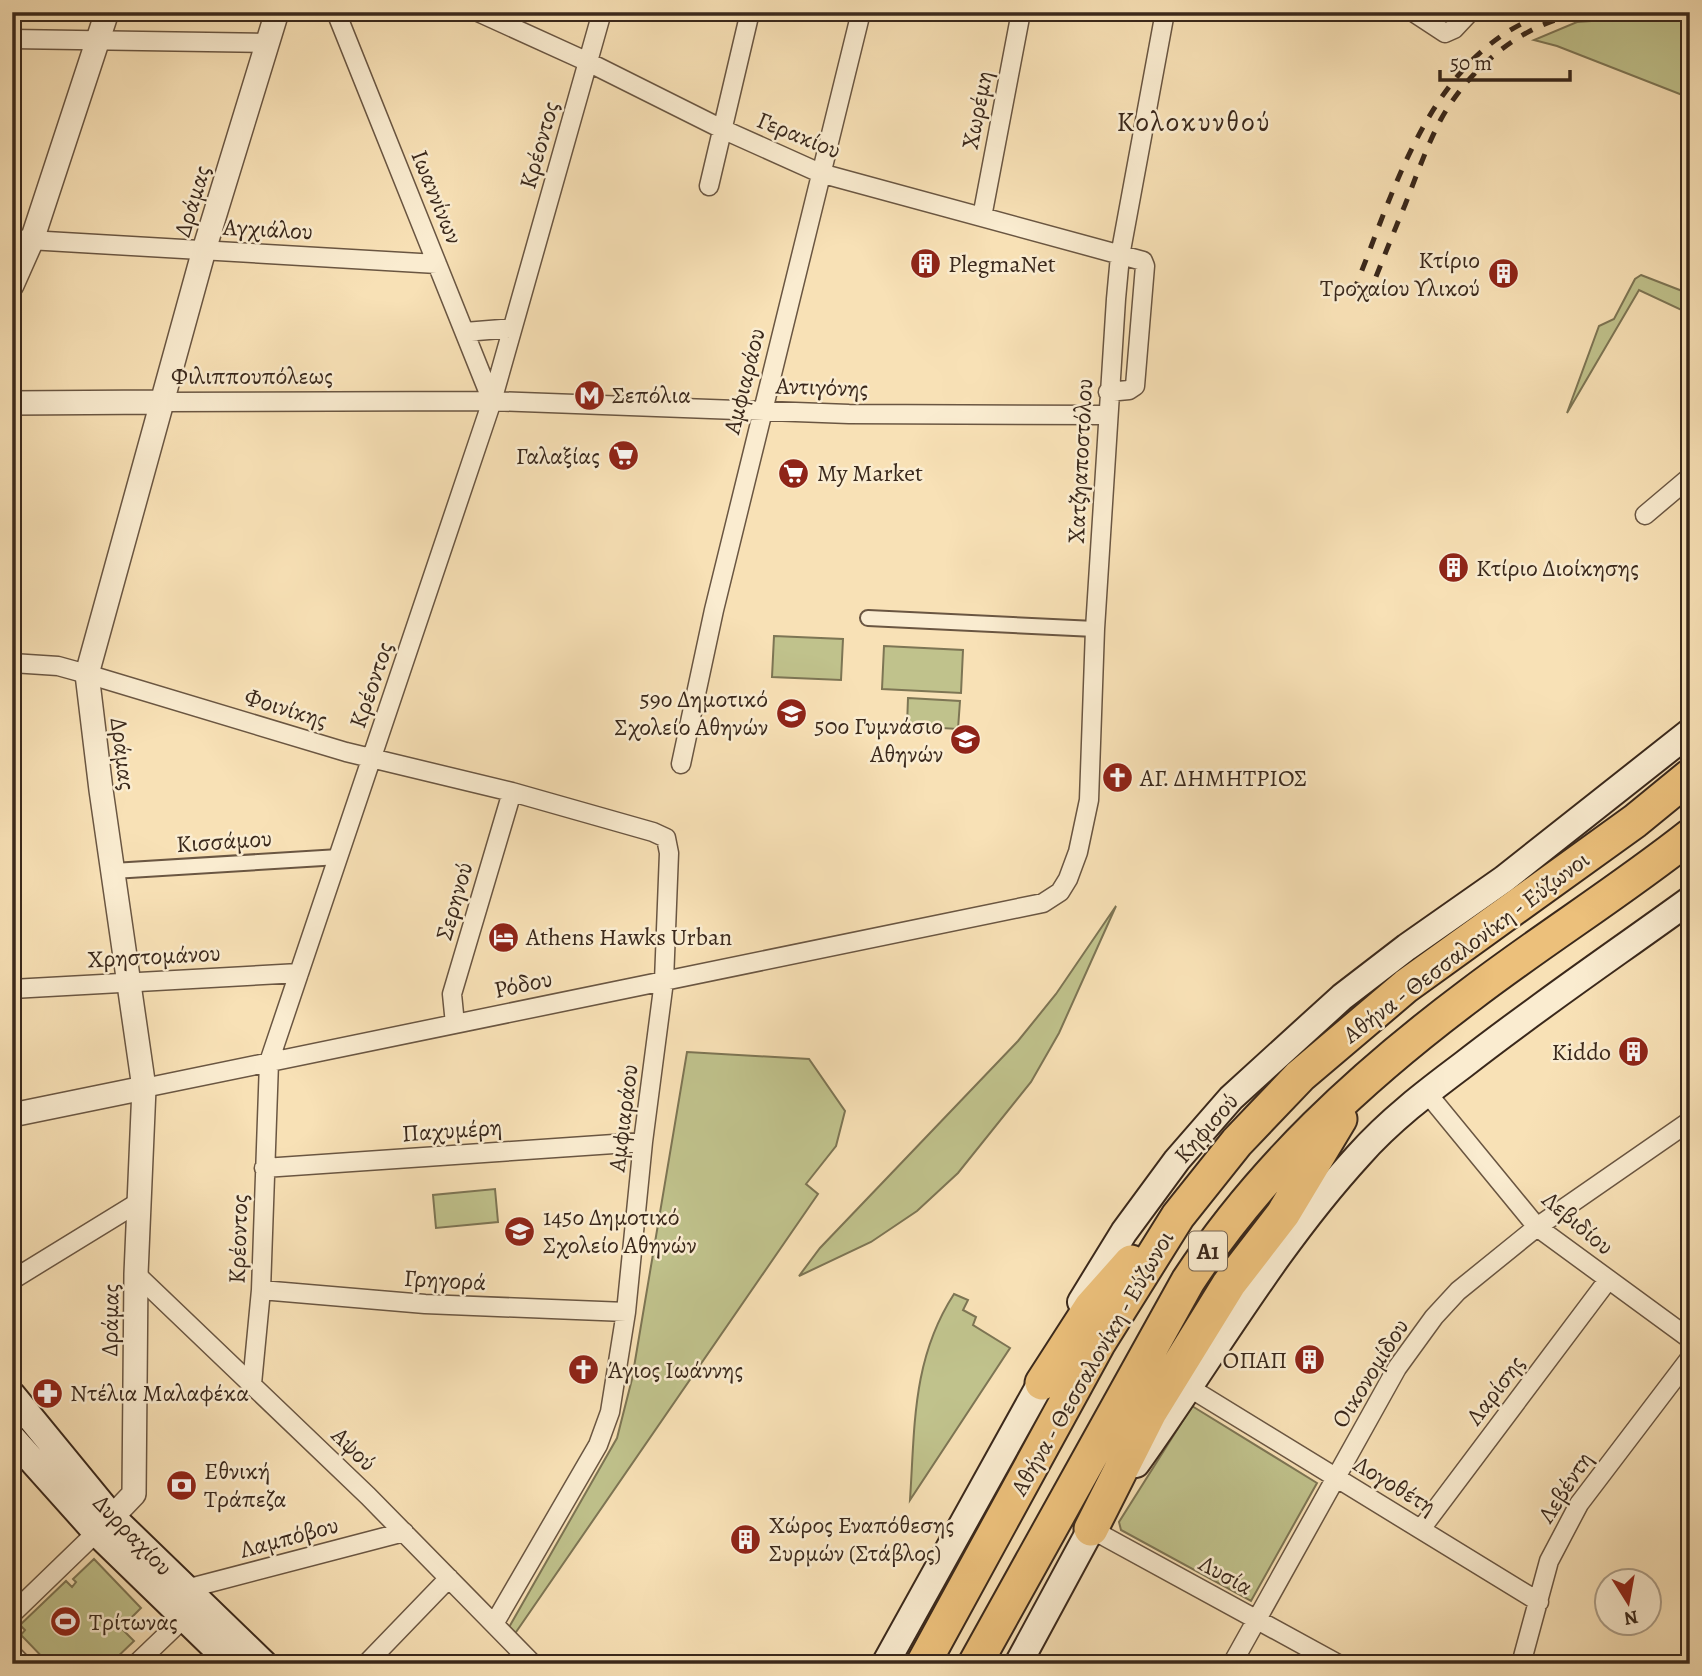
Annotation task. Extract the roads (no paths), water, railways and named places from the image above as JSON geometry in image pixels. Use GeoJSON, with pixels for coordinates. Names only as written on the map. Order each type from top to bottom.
{"type":"FeatureCollection","features":[{"type":"Feature","properties":{"kind":"highway","name":"Αθήνα - Θεσσαλονίκη - Εύζωνοι"},"geometry":{"type":"LineString","coordinates":[[923,1664],[1098,1344],[1178,1216],[1237,1142],[1300,1076],[1334,1045],[1435,964],[1635,821],[1690,776]]}},
{"type":"Feature","properties":{"kind":"highway","name":"Αθήνα - Θεσσαλονίκη - Εύζωνοι"},"geometry":{"type":"LineString","coordinates":[[975,1664],[1188,1281],[1214,1242],[1303,1137],[1362,1081],[1462,1000],[1690,836]]}},
{"type":"Feature","properties":{"kind":"highway"},"geometry":{"type":"LineString","coordinates":[[1091,1529],[1150,1412],[1228,1284],[1283,1214],[1362,1081]]}},
{"type":"Feature","properties":{"kind":"highway"},"geometry":{"type":"LineString","coordinates":[[1042,1383],[1091,1307],[1119,1273],[1178,1216]]}},
{"type":"Feature","properties":{"kind":"main road","name":"Κηφισού"},"geometry":{"type":"LineString","coordinates":[[885,1664],[1042,1383],[1079,1304],[1124,1232],[1177,1160],[1231,1098],[1342,997],[1407,947],[1504,879],[1690,732]]}},
{"type":"Feature","properties":{"kind":"main road"},"geometry":{"type":"LineString","coordinates":[[1018,1664],[1091,1529],[1191,1388],[1241,1307],[1360,1153],[1427,1093],[1510,1028],[1690,900]]}},
{"type":"Feature","properties":{"kind":"main road","name":"Δυρραχίου"},"geometry":{"type":"LineString","coordinates":[[12,1395],[104,1525],[184,1618],[232,1664]]}},
{"type":"Feature","properties":{"kind":"main road","name":"Δυρραχίου"},"geometry":{"type":"LineString","coordinates":[[12,1437],[104,1525],[187,1589],[264,1664]]}},
{"type":"Feature","properties":{"kind":"street"},"geometry":{"type":"LineString","coordinates":[[12,285],[22,240],[107,12]]}},
{"type":"Feature","properties":{"kind":"street","name":"Δράμας"},"geometry":{"type":"LineString","coordinates":[[104,1525],[134,1494],[136,1274],[144,1088],[87,674],[204,250],[277,12]]}},
{"type":"Feature","properties":{"kind":"street","name":"Ιωαννίνων"},"geometry":{"type":"LineString","coordinates":[[336,12],[492,401]]}},
{"type":"Feature","properties":{"kind":"street","name":"Γερακίου"},"geometry":{"type":"LineString","coordinates":[[478,12],[820,173],[1121,256]]}},
{"type":"Feature","properties":{"kind":"street","name":"Κρέοντος"},"geometry":{"type":"LineString","coordinates":[[252,1384],[261,1290],[270,1062],[492,401],[602,12]]}},
{"type":"Feature","properties":{"kind":"street"},"geometry":{"type":"LineString","coordinates":[[709,186],[750,12]]}},
{"type":"Feature","properties":{"kind":"street","name":"Αμφιαράου"},"geometry":{"type":"LineString","coordinates":[[681,764],[713,610],[861,12]]}},
{"type":"Feature","properties":{"kind":"street","name":"Χωρέμη"},"geometry":{"type":"LineString","coordinates":[[982,217],[1021,12]]}},
{"type":"Feature","properties":{"kind":"street","name":"Χατζηαποστόλου"},"geometry":{"type":"LineString","coordinates":[[1043,903],[1050,901],[1060,892],[1068,879],[1078,852],[1089,800],[1108,392],[1121,256],[1165,12]]}},
{"type":"Feature","properties":{"kind":"street"},"geometry":{"type":"LineString","coordinates":[[1413,12],[1445,33],[1454,29],[1470,12]]}},
{"type":"Feature","properties":{"kind":"street"},"geometry":{"type":"LineString","coordinates":[[12,39],[268,44]]}},
{"type":"Feature","properties":{"kind":"street","name":"Αγχιάλου"},"geometry":{"type":"LineString","coordinates":[[22,240],[437,264]]}},
{"type":"Feature","properties":{"kind":"street"},"geometry":{"type":"LineString","coordinates":[[1108,392],[1129,390],[1135,386],[1137,377],[1145,266],[1143,261],[1121,256]]}},
{"type":"Feature","properties":{"kind":"street"},"geometry":{"type":"LineString","coordinates":[[465,332],[512,328]]}},
{"type":"Feature","properties":{"kind":"street","name":"Αντιγόνης"},"geometry":{"type":"LineString","coordinates":[[492,401],[849,414],[1107,415]]}},
{"type":"Feature","properties":{"kind":"street","name":"Φιλιππουπόλεως"},"geometry":{"type":"LineString","coordinates":[[12,403],[492,401]]}},
{"type":"Feature","properties":{"kind":"street"},"geometry":{"type":"LineString","coordinates":[[1645,515],[1690,477]]}},
{"type":"Feature","properties":{"kind":"street"},"geometry":{"type":"LineString","coordinates":[[868,618],[1095,629]]}},
{"type":"Feature","properties":{"kind":"street","name":"Φοινίκης"},"geometry":{"type":"LineString","coordinates":[[12,663],[58,666],[346,752],[512,792],[666,838]]}},
{"type":"Feature","properties":{"kind":"street","name":"Σερηνού"},"geometry":{"type":"LineString","coordinates":[[455,1024],[452,994],[512,792]]}},
{"type":"Feature","properties":{"kind":"street","name":"Αμφιαράου"},"geometry":{"type":"LineString","coordinates":[[494,1624],[598,1445],[610,1412],[626,1312],[643,1142],[664,981],[669,853],[666,838]]}},
{"type":"Feature","properties":{"kind":"street","name":"Κισσάμου"},"geometry":{"type":"LineString","coordinates":[[113,871],[339,857]]}},
{"type":"Feature","properties":{"kind":"street","name":"Ρόδου"},"geometry":{"type":"LineString","coordinates":[[12,1115],[1043,903]]}},
{"type":"Feature","properties":{"kind":"street","name":"Χρηστομάνου"},"geometry":{"type":"LineString","coordinates":[[12,989],[299,973]]}},
{"type":"Feature","properties":{"kind":"street","name":"Λεβιδίου"},"geometry":{"type":"LineString","coordinates":[[1427,1093],[1537,1227],[1690,1339]]}},
{"type":"Feature","properties":{"kind":"street","name":"Οικονομίδου"},"geometry":{"type":"LineString","coordinates":[[1232,1664],[1396,1368],[1434,1317],[1458,1291],[1537,1227],[1690,1121]]}},
{"type":"Feature","properties":{"kind":"street","name":"Παχυμέρη"},"geometry":{"type":"LineString","coordinates":[[264,1168],[643,1142]]}},
{"type":"Feature","properties":{"kind":"street"},"geometry":{"type":"LineString","coordinates":[[12,1280],[139,1202]]}},
{"type":"Feature","properties":{"kind":"street","name":"Αψού"},"geometry":{"type":"LineString","coordinates":[[136,1274],[404,1532],[529,1662]]}},
{"type":"Feature","properties":{"kind":"street","name":"Λαρίσης"},"geometry":{"type":"LineString","coordinates":[[1421,1529],[1608,1280]]}},
{"type":"Feature","properties":{"kind":"street","name":"Γρηγορά"},"geometry":{"type":"LineString","coordinates":[[261,1290],[425,1304],[626,1312]]}},
{"type":"Feature","properties":{"kind":"street","name":"Λεβέντη"},"geometry":{"type":"LineString","coordinates":[[1521,1664],[1549,1561],[1578,1504],[1690,1358]]}},
{"type":"Feature","properties":{"kind":"street","name":"Λογοθέτη"},"geometry":{"type":"LineString","coordinates":[[1191,1388],[1539,1602]]}},
{"type":"Feature","properties":{"kind":"street"},"geometry":{"type":"LineString","coordinates":[[12,1614],[104,1525]]}},
{"type":"Feature","properties":{"kind":"street","name":"Λυσία"},"geometry":{"type":"LineString","coordinates":[[1091,1529],[1338,1664]]}},
{"type":"Feature","properties":{"kind":"street","name":"Λαμπόβου"},"geometry":{"type":"LineString","coordinates":[[187,1589],[404,1532]]}},
{"type":"Feature","properties":{"kind":"street"},"geometry":{"type":"LineString","coordinates":[[366,1664],[449,1578]]}},
{"type":"Feature","properties":{"kind":"street"},"geometry":{"type":"LineString","coordinates":[[136,1664],[184,1618]]}},
{"type":"Feature","properties":{"kind":"street"},"geometry":{"type":"LineString","coordinates":[[12,1654],[22,1664]]}},
{"type":"Feature","properties":{"kind":"railway"},"geometry":{"type":"LineString","coordinates":[[1353,293],[1402,169],[1447,90],[1475,57],[1510,30],[1551,12]]}},
{"type":"Feature","properties":{"kind":"railway"},"geometry":{"type":"LineString","coordinates":[[1367,299],[1421,163],[1452,101],[1484,64],[1523,35],[1567,16],[1590,12]]}},
{"type":"Feature","properties":{"kind":"place","name":"PlegmaNet"},"geometry":{"type":"Point","coordinates":[925,264]}},
{"type":"Feature","properties":{"kind":"place","name":"Κτίριο Τροχαίου Υλικού"},"geometry":{"type":"Point","coordinates":[1503,274]}},
{"type":"Feature","properties":{"kind":"place","name":"Σεπόλια"},"geometry":{"type":"Point","coordinates":[589,395]}},
{"type":"Feature","properties":{"kind":"place","name":"Γαλαξίας"},"geometry":{"type":"Point","coordinates":[623,456]}},
{"type":"Feature","properties":{"kind":"place","name":"My Market"},"geometry":{"type":"Point","coordinates":[794,473]}},
{"type":"Feature","properties":{"kind":"place","name":"Κτίριο Διοίκησης"},"geometry":{"type":"Point","coordinates":[1453,568]}},
{"type":"Feature","properties":{"kind":"place","name":"59ο Δημοτικό Σχολείο Αθηνών"},"geometry":{"type":"Point","coordinates":[791,713]}},
{"type":"Feature","properties":{"kind":"place","name":"50ο Γυμνάσιο Αθηνών"},"geometry":{"type":"Point","coordinates":[966,740]}},
{"type":"Feature","properties":{"kind":"place","name":"ΑΓ. ΔΗΜΗΤΡΙΟΣ"},"geometry":{"type":"Point","coordinates":[1117,778]}},
{"type":"Feature","properties":{"kind":"place","name":"Athens Hawks Urban"},"geometry":{"type":"Point","coordinates":[503,937]}},
{"type":"Feature","properties":{"kind":"place","name":"Kiddo"},"geometry":{"type":"Point","coordinates":[1634,1052]}},
{"type":"Feature","properties":{"kind":"place","name":"145ο Δημοτικό Σχολείο Αθηνών"},"geometry":{"type":"Point","coordinates":[520,1231]}},
{"type":"Feature","properties":{"kind":"place","name":"ΟΠΑΠ"},"geometry":{"type":"Point","coordinates":[1310,1360]}},
{"type":"Feature","properties":{"kind":"place","name":"Άγιος Ιωάννης"},"geometry":{"type":"Point","coordinates":[584,1370]}},
{"type":"Feature","properties":{"kind":"place","name":"Ντέλια Μαλαφέκα"},"geometry":{"type":"Point","coordinates":[47,1393]}},
{"type":"Feature","properties":{"kind":"place","name":"Εθνική Τράπεζα"},"geometry":{"type":"Point","coordinates":[181,1485]}},
{"type":"Feature","properties":{"kind":"place","name":"Χώρος Εναπόθεσης Συρμών (Στάβλος)"},"geometry":{"type":"Point","coordinates":[746,1539]}},
{"type":"Feature","properties":{"kind":"place","name":"Τρίτωνας"},"geometry":{"type":"Point","coordinates":[66,1622]}},
{"type":"Feature","properties":{"kind":"district","name":"Κολοκυνθού"},"geometry":{"type":"Point","coordinates":[1194,121]}}]}
